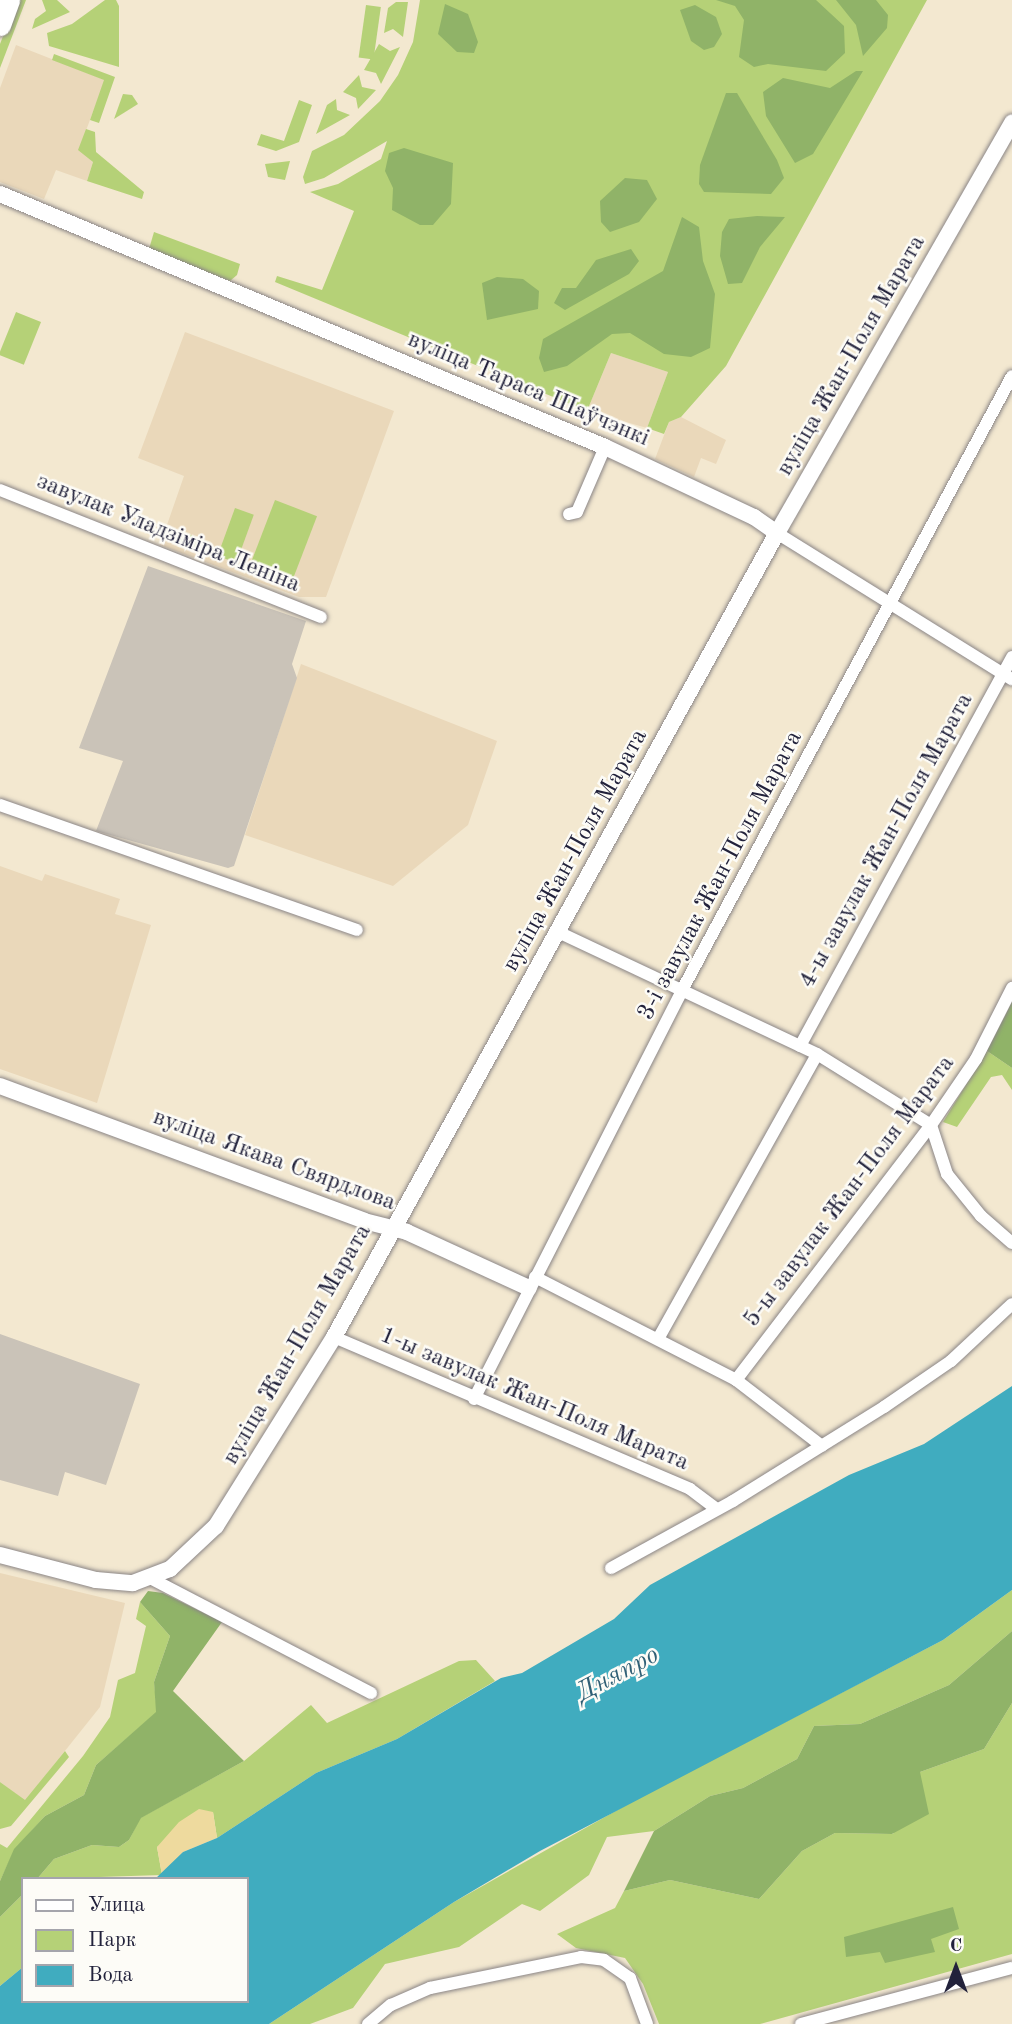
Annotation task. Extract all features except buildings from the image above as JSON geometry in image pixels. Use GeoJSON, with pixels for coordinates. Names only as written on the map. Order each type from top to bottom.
{"type":"FeatureCollection","features":[{"type":"Feature","properties":{"kind":"main road"},"geometry":{"type":"LineString","coordinates":[[0,25],[9,0]]}},
{"type":"Feature","properties":{"kind":"street","name":"вуліца Жан-Поля Марата"},"geometry":{"type":"LineString","coordinates":[[152,1579],[190,1553],[216,1526],[334,1337],[777,533],[1012,123]]}},
{"type":"Feature","properties":{"kind":"street","name":"вуліца Тараса Шаўчэнкі"},"geometry":{"type":"LineString","coordinates":[[0,194],[605,447],[754,517],[1008,676]]}},
{"type":"Feature","properties":{"kind":"street","name":"3-і завулак Жан-Поля Марата"},"geometry":{"type":"LineString","coordinates":[[474,1399],[681,992],[1012,376]]}},
{"type":"Feature","properties":{"kind":"street"},"geometry":{"type":"LineString","coordinates":[[569,514],[577,512],[605,447]]}},
{"type":"Feature","properties":{"kind":"street","name":"завулак Уладзіміра Леніна"},"geometry":{"type":"LineString","coordinates":[[0,490],[321,617]]}},
{"type":"Feature","properties":{"kind":"street","name":"4-ы завулак Жан-Поля Марата"},"geometry":{"type":"LineString","coordinates":[[800,1046],[1008,676],[1012,657]]}},
{"type":"Feature","properties":{"kind":"street"},"geometry":{"type":"LineString","coordinates":[[0,804],[357,930]]}},
{"type":"Feature","properties":{"kind":"street"},"geometry":{"type":"LineString","coordinates":[[558,932],[817,1054],[931,1125],[947,1174],[981,1216],[1012,1243]]}},
{"type":"Feature","properties":{"kind":"street","name":"5-ы завулак Жан-Поля Марата"},"geometry":{"type":"LineString","coordinates":[[736,1380],[931,1125],[976,1059],[1012,988]]}},
{"type":"Feature","properties":{"kind":"street"},"geometry":{"type":"LineString","coordinates":[[659,1339],[817,1054]]}},
{"type":"Feature","properties":{"kind":"street","name":"вуліца Якава Свярдлова"},"geometry":{"type":"LineString","coordinates":[[0,1086],[392,1228],[532,1283],[659,1339],[736,1380],[822,1446]]}},
{"type":"Feature","properties":{"kind":"street"},"geometry":{"type":"LineString","coordinates":[[611,1568],[822,1446],[951,1361],[1012,1304]]}},
{"type":"Feature","properties":{"kind":"street","name":"1-ы завулак Жан-Поля Марата"},"geometry":{"type":"LineString","coordinates":[[334,1337],[690,1489],[715,1508]]}},
{"type":"Feature","properties":{"kind":"street"},"geometry":{"type":"LineString","coordinates":[[0,1555],[116,1583],[152,1579],[371,1693]]}},
{"type":"Feature","properties":{"kind":"street"},"geometry":{"type":"LineString","coordinates":[[368,2024],[391,2005],[430,1988],[581,1957],[604,1960],[630,1978],[647,2024]]}},
{"type":"Feature","properties":{"kind":"street"},"geometry":{"type":"LineString","coordinates":[[801,2024],[1012,1968]]}},
{"type":"Feature","properties":{"kind":"shaded area"},"geometry":{"type":"Polygon","coordinates":[[[16,45],[105,80],[79,149],[93,162],[87,181],[56,170],[44,199],[0,182],[0,88],[16,45]]]}},
{"type":"Feature","properties":{"kind":"shaded area"},"geometry":{"type":"Polygon","coordinates":[[[185,332],[394,411],[326,597],[299,597],[160,545],[184,476],[138,458],[185,332]]]}},
{"type":"Feature","properties":{"kind":"shaded area"},"geometry":{"type":"Polygon","coordinates":[[[611,353],[668,372],[647,428],[587,411],[611,353]]]}},
{"type":"Feature","properties":{"kind":"shaded area"},"geometry":{"type":"Polygon","coordinates":[[[681,417],[726,440],[716,464],[701,458],[694,477],[655,459],[669,422],[681,417]]]}},
{"type":"Feature","properties":{"kind":"shaded area"},"geometry":{"type":"Polygon","coordinates":[[[148,566],[306,621],[292,664],[297,678],[234,866],[228,868],[96,831],[123,761],[79,748],[148,566]]]}},
{"type":"Feature","properties":{"kind":"shaded area"},"geometry":{"type":"Polygon","coordinates":[[[301,664],[497,741],[468,825],[393,886],[245,835],[301,664]]]}},
{"type":"Feature","properties":{"kind":"shaded area"},"geometry":{"type":"Polygon","coordinates":[[[0,866],[42,881],[45,874],[120,899],[115,914],[151,925],[97,1103],[0,1069],[0,866]]]}},
{"type":"Feature","properties":{"kind":"shaded area"},"geometry":{"type":"Polygon","coordinates":[[[0,1334],[140,1384],[106,1485],[65,1472],[58,1496],[0,1480],[0,1334]]]}},
{"type":"Feature","properties":{"kind":"shaded area"},"geometry":{"type":"Polygon","coordinates":[[[0,1573],[125,1603],[100,1707],[25,1801],[0,1782],[0,1573]]]}},
{"type":"Feature","properties":{"kind":"green space"},"geometry":{"type":"Polygon","coordinates":[[[17,0],[26,0],[0,68],[0,44],[17,0]]]}},
{"type":"Feature","properties":{"kind":"green space"},"geometry":{"type":"Polygon","coordinates":[[[42,0],[57,0],[70,12],[32,29],[35,19],[46,11],[42,0]]]}},
{"type":"Feature","properties":{"kind":"green space"},"geometry":{"type":"Polygon","coordinates":[[[105,0],[116,0],[119,6],[119,67],[49,46],[47,33],[72,24],[105,0]]]}},
{"type":"Feature","properties":{"kind":"green space"},"geometry":{"type":"Polygon","coordinates":[[[420,0],[927,0],[726,366],[681,417],[669,422],[664,434],[647,428],[668,372],[611,353],[587,411],[275,282],[277,276],[322,290],[354,211],[310,192],[338,184],[381,159],[387,141],[324,178],[305,184],[303,177],[312,151],[344,135],[380,101],[398,75],[413,42],[420,0]]]}},
{"type":"Feature","properties":{"kind":"green space"},"geometry":{"type":"Polygon","coordinates":[[[716,0],[816,0],[844,26],[845,53],[826,71],[768,64],[754,67],[739,57],[744,20],[735,6],[716,0]]]}},
{"type":"Feature","properties":{"kind":"green space"},"geometry":{"type":"Polygon","coordinates":[[[836,0],[876,0],[888,15],[887,28],[863,56],[856,25],[836,0]]]}},
{"type":"Feature","properties":{"kind":"green space"},"geometry":{"type":"Polygon","coordinates":[[[396,2],[408,2],[403,37],[393,29],[384,33],[388,8],[396,2]]]}},
{"type":"Feature","properties":{"kind":"green space"},"geometry":{"type":"Polygon","coordinates":[[[445,4],[468,14],[478,42],[474,53],[457,52],[438,34],[445,4]]]}},
{"type":"Feature","properties":{"kind":"green space"},"geometry":{"type":"Polygon","coordinates":[[[366,5],[381,7],[373,60],[359,57],[366,5]]]}},
{"type":"Feature","properties":{"kind":"green space"},"geometry":{"type":"Polygon","coordinates":[[[695,5],[716,17],[722,34],[714,47],[704,50],[691,41],[680,10],[695,5]]]}},
{"type":"Feature","properties":{"kind":"green space"},"geometry":{"type":"Polygon","coordinates":[[[379,44],[390,51],[400,47],[381,84],[376,73],[364,70],[379,44]]]}},
{"type":"Feature","properties":{"kind":"green space"},"geometry":{"type":"Polygon","coordinates":[[[54,54],[115,77],[99,123],[90,120],[104,80],[52,60],[54,54]]]}},
{"type":"Feature","properties":{"kind":"green space"},"geometry":{"type":"Polygon","coordinates":[[[856,71],[863,71],[813,154],[795,163],[766,116],[763,92],[783,78],[830,88],[856,71]]]}},
{"type":"Feature","properties":{"kind":"green space"},"geometry":{"type":"Polygon","coordinates":[[[359,75],[362,87],[376,90],[358,109],[356,98],[343,92],[359,75]]]}},
{"type":"Feature","properties":{"kind":"green space"},"geometry":{"type":"Polygon","coordinates":[[[726,93],[737,93],[777,160],[784,178],[771,194],[704,192],[699,184],[700,165],[726,93]]]}},
{"type":"Feature","properties":{"kind":"green space"},"geometry":{"type":"Polygon","coordinates":[[[123,94],[132,95],[138,104],[114,119],[123,94]]]}},
{"type":"Feature","properties":{"kind":"green space"},"geometry":{"type":"Polygon","coordinates":[[[336,99],[337,110],[350,115],[316,134],[327,105],[336,99]]]}},
{"type":"Feature","properties":{"kind":"green space"},"geometry":{"type":"Polygon","coordinates":[[[299,100],[312,105],[299,142],[276,151],[257,145],[261,134],[284,141],[299,100]]]}},
{"type":"Feature","properties":{"kind":"green space"},"geometry":{"type":"Polygon","coordinates":[[[86,129],[95,132],[96,152],[144,192],[142,199],[87,181],[93,162],[78,150],[86,129]]]}},
{"type":"Feature","properties":{"kind":"green space"},"geometry":{"type":"Polygon","coordinates":[[[404,148],[453,163],[451,204],[433,225],[420,225],[392,210],[393,188],[385,171],[389,153],[404,148]]]}},
{"type":"Feature","properties":{"kind":"green space"},"geometry":{"type":"Polygon","coordinates":[[[290,161],[285,180],[268,177],[265,164],[290,161]]]}},
{"type":"Feature","properties":{"kind":"green space"},"geometry":{"type":"Polygon","coordinates":[[[625,178],[647,180],[657,199],[639,222],[610,232],[601,222],[600,201],[625,178]]]}},
{"type":"Feature","properties":{"kind":"green space"},"geometry":{"type":"Polygon","coordinates":[[[682,217],[699,227],[703,261],[715,294],[710,348],[691,357],[664,354],[630,333],[612,334],[567,366],[544,372],[539,358],[543,339],[663,271],[682,217]]]}},
{"type":"Feature","properties":{"kind":"green space"},"geometry":{"type":"Polygon","coordinates":[[[785,217],[760,247],[742,283],[728,284],[720,256],[722,232],[729,219],[785,217]]]}},
{"type":"Feature","properties":{"kind":"green space"},"geometry":{"type":"Polygon","coordinates":[[[154,232],[240,264],[237,275],[230,281],[149,249],[154,232]]]}},
{"type":"Feature","properties":{"kind":"green space"},"geometry":{"type":"Polygon","coordinates":[[[631,249],[639,261],[629,274],[565,310],[554,303],[562,288],[576,288],[596,260],[631,249]]]}},
{"type":"Feature","properties":{"kind":"green space"},"geometry":{"type":"Polygon","coordinates":[[[497,277],[523,279],[539,291],[538,309],[487,320],[482,283],[497,277]]]}},
{"type":"Feature","properties":{"kind":"green space"},"geometry":{"type":"Polygon","coordinates":[[[16,312],[41,322],[24,365],[0,355],[16,312]]]}},
{"type":"Feature","properties":{"kind":"green space"},"geometry":{"type":"Polygon","coordinates":[[[275,500],[317,516],[289,589],[247,573],[275,500]]]}},
{"type":"Feature","properties":{"kind":"green space"},"geometry":{"type":"Polygon","coordinates":[[[235,508],[254,515],[236,563],[218,556],[235,508]]]}},
{"type":"Feature","properties":{"kind":"green space"},"geometry":{"type":"Polygon","coordinates":[[[181,531],[210,543],[204,556],[176,544],[181,531]]]}},
{"type":"Feature","properties":{"kind":"green space"},"geometry":{"type":"Polygon","coordinates":[[[1012,1002],[1012,1068],[987,1051],[1012,1002]]]}},
{"type":"Feature","properties":{"kind":"green space"},"geometry":{"type":"Polygon","coordinates":[[[987,1051],[1012,1068],[1012,1090],[1002,1075],[991,1077],[957,1127],[943,1122],[987,1051]]]}},
{"type":"Feature","properties":{"kind":"green space"},"geometry":{"type":"Polygon","coordinates":[[[1012,1590],[1012,1631],[949,1685],[860,1724],[814,1726],[797,1759],[743,1788],[710,1796],[654,1831],[607,1837],[589,1875],[540,1911],[522,1904],[459,1947],[385,1964],[353,2008],[310,2024],[269,2024],[454,1902],[637,1799],[943,1640],[1012,1590]]]}},
{"type":"Feature","properties":{"kind":"green space"},"geometry":{"type":"Polygon","coordinates":[[[148,1591],[163,1593],[222,1622],[173,1691],[244,1761],[141,1818],[129,1840],[119,1847],[92,1845],[54,1859],[39,1877],[21,1877],[21,1896],[0,1917],[0,1881],[14,1849],[45,1816],[84,1795],[96,1765],[156,1712],[154,1682],[170,1636],[140,1602],[148,1591]]]}},
{"type":"Feature","properties":{"kind":"green space"},"geometry":{"type":"Polygon","coordinates":[[[140,1602],[170,1636],[154,1682],[157,1712],[96,1765],[84,1795],[45,1816],[15,1849],[0,1881],[0,1844],[7,1848],[83,1756],[110,1717],[118,1680],[135,1673],[146,1626],[136,1619],[140,1602]]]}},
{"type":"Feature","properties":{"kind":"green space"},"geometry":{"type":"Polygon","coordinates":[[[1012,1631],[1012,1703],[984,1749],[920,1772],[929,1814],[892,1834],[835,1833],[802,1851],[759,1899],[670,1880],[624,1891],[654,1831],[710,1796],[743,1788],[797,1759],[814,1726],[860,1724],[949,1685],[1012,1631]]]}},
{"type":"Feature","properties":{"kind":"green space"},"geometry":{"type":"Polygon","coordinates":[[[476,1660],[495,1681],[397,1739],[316,1773],[217,1838],[213,1812],[157,1847],[162,1875],[39,1877],[54,1859],[92,1845],[119,1847],[129,1840],[140,1818],[244,1761],[311,1705],[327,1723],[459,1661],[476,1660]]]}},
{"type":"Feature","properties":{"kind":"green space"},"geometry":{"type":"Polygon","coordinates":[[[1012,1703],[1012,1954],[760,2024],[659,2024],[643,1984],[625,1958],[576,1948],[557,1934],[615,1908],[624,1891],[670,1880],[759,1899],[802,1851],[835,1833],[893,1834],[920,1772],[984,1749],[1012,1703]]]}},
{"type":"Feature","properties":{"kind":"green space"},"geometry":{"type":"Polygon","coordinates":[[[65,1751],[69,1757],[11,1826],[0,1829],[0,1782],[25,1800],[65,1751]]]}},
{"type":"Feature","properties":{"kind":"green space"},"geometry":{"type":"Polygon","coordinates":[[[21,1896],[21,1969],[0,1986],[0,1917],[21,1896]]]}},
{"type":"Feature","properties":{"kind":"green space"},"geometry":{"type":"Polygon","coordinates":[[[953,1907],[959,1929],[931,1939],[935,1952],[885,1963],[880,1952],[846,1957],[844,1937],[953,1907]]]}},
{"type":"Feature","properties":{"kind":"sand"},"geometry":{"type":"Polygon","coordinates":[[[199,1809],[213,1812],[217,1838],[183,1852],[162,1875],[157,1847],[179,1822],[199,1809]]]}},
{"type":"Feature","properties":{"kind":"water","name":"Дняпро"},"geometry":{"type":"Polygon","coordinates":[[[1012,1386],[1012,1590],[943,1640],[540,1851],[454,1902],[269,2024],[0,2024],[0,1986],[21,1969],[21,2003],[248,2003],[248,1877],[157,1877],[183,1852],[217,1838],[316,1773],[397,1739],[501,1678],[522,1673],[614,1619],[650,1585],[849,1475],[924,1444],[1012,1386]]]}}]}
